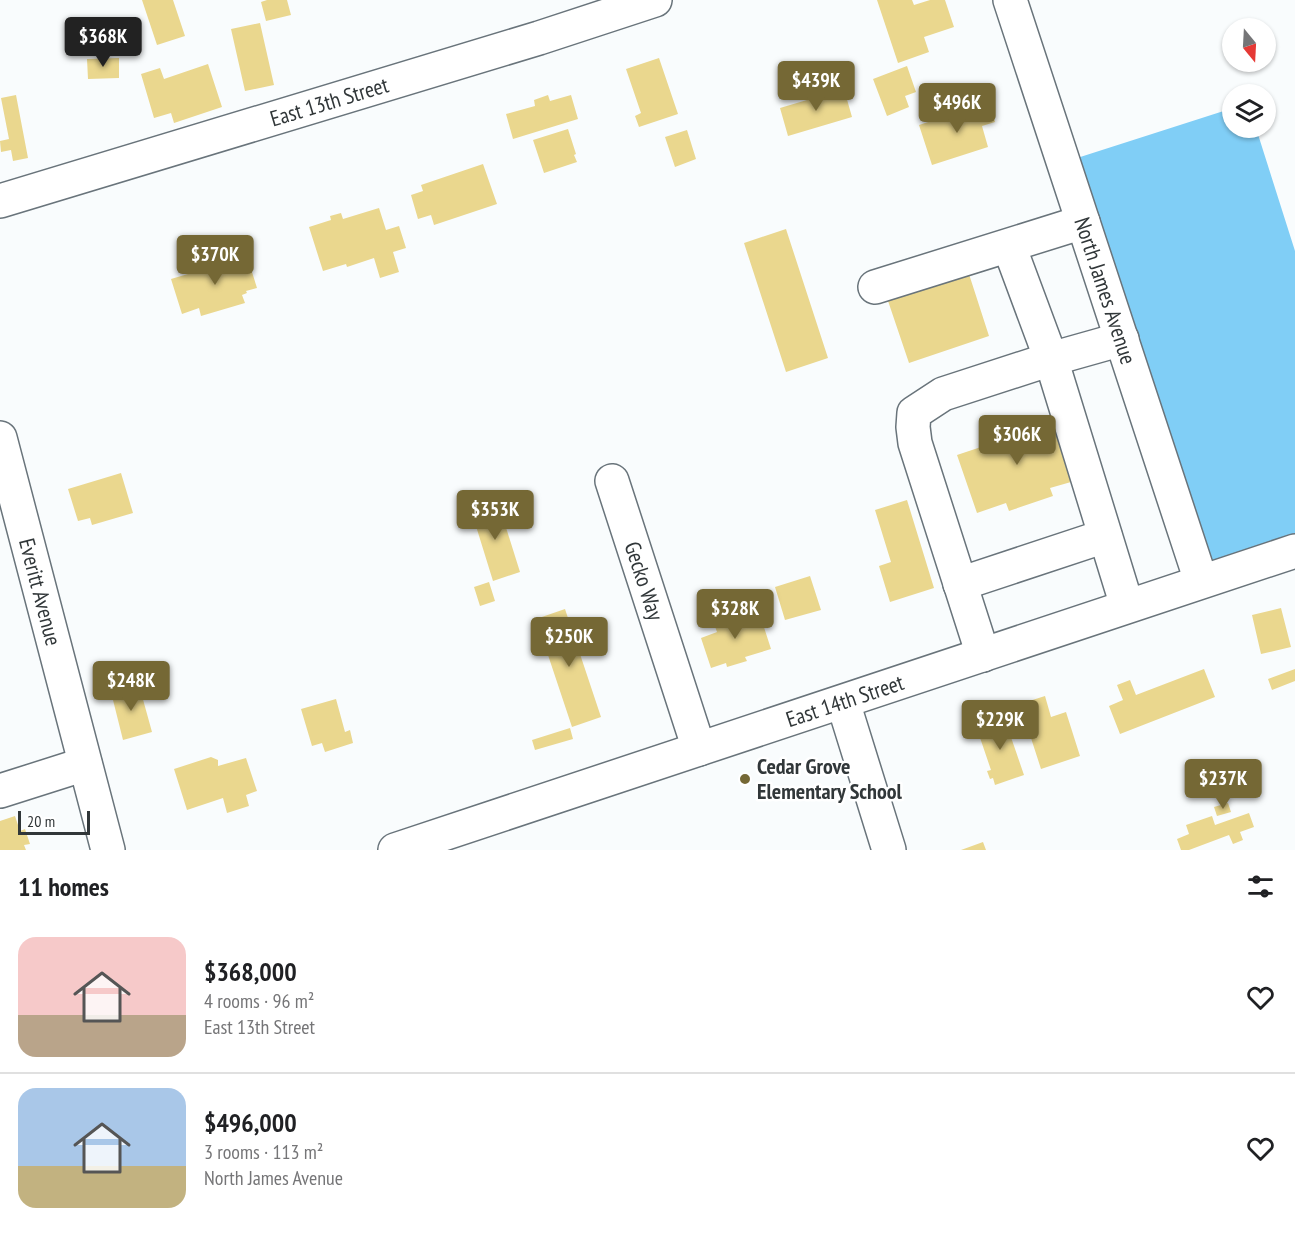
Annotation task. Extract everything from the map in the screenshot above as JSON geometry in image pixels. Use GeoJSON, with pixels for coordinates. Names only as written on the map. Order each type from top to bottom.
{"type":"FeatureCollection","features":[{"type":"Feature","properties":{"kind":"street","name":"East 13th Street"},"geometry":{"type":"LineString","coordinates":[[0,201],[538,38],[655,0]]}},
{"type":"Feature","properties":{"kind":"street","name":"North James Avenue"},"geometry":{"type":"LineString","coordinates":[[1010,0],[1201,581]]}},
{"type":"Feature","properties":{"kind":"street"},"geometry":{"type":"LineString","coordinates":[[875,287],[1083,222]]}},
{"type":"Feature","properties":{"kind":"street"},"geometry":{"type":"LineString","coordinates":[[1009,246],[1051,359],[1126,606]]}},
{"type":"Feature","properties":{"kind":"street"},"geometry":{"type":"LineString","coordinates":[[982,655],[915,442],[914,413],[943,394],[1122,339]]}},
{"type":"Feature","properties":{"kind":"street","name":"Everitt Avenue"},"geometry":{"type":"LineString","coordinates":[[0,438],[108,850]]}},
{"type":"Feature","properties":{"kind":"street","name":"Gecko Way"},"geometry":{"type":"LineString","coordinates":[[612,481],[699,749]]}},
{"type":"Feature","properties":{"kind":"street"},"geometry":{"type":"LineString","coordinates":[[960,584],[1105,536]]}},
{"type":"Feature","properties":{"kind":"street","name":"East 14th Street"},"geometry":{"type":"LineString","coordinates":[[394,850],[1295,551]]}},
{"type":"Feature","properties":{"kind":"street"},"geometry":{"type":"LineString","coordinates":[[843,702],[889,850]]}},
{"type":"Feature","properties":{"kind":"street"},"geometry":{"type":"LineString","coordinates":[[0,791],[85,764]]}},
{"type":"Feature","properties":{"kind":"shaded area"},"geometry":{"type":"Polygon","coordinates":[[[1222,112],[1222,138],[1259,138],[1295,251],[1295,537],[1215,563],[1208,561],[1074,159],[1222,112]]]}},
{"type":"Feature","properties":{"kind":"building"},"geometry":{"type":"Polygon","coordinates":[[[142,0],[173,0],[185,36],[157,45],[142,0]]]}},
{"type":"Feature","properties":{"kind":"building"},"geometry":{"type":"Polygon","coordinates":[[[287,0],[291,15],[266,21],[261,2],[287,0]]]}},
{"type":"Feature","properties":{"kind":"building"},"geometry":{"type":"Polygon","coordinates":[[[877,0],[912,0],[914,5],[930,0],[945,0],[954,27],[924,37],[929,52],[898,63],[877,0]]]}},
{"type":"Feature","properties":{"kind":"building"},"geometry":{"type":"Polygon","coordinates":[[[260,23],[274,85],[245,91],[231,29],[260,23]]]}},
{"type":"Feature","properties":{"kind":"building"},"geometry":{"type":"Polygon","coordinates":[[[119,58],[119,78],[88,79],[87,59],[119,58]]]}},
{"type":"Feature","properties":{"kind":"building"},"geometry":{"type":"Polygon","coordinates":[[[659,58],[678,114],[639,127],[635,116],[641,113],[626,69],[659,58]]]}},
{"type":"Feature","properties":{"kind":"building"},"geometry":{"type":"Polygon","coordinates":[[[208,64],[222,107],[174,123],[171,113],[154,118],[141,74],[160,68],[164,79],[208,64]]]}},
{"type":"Feature","properties":{"kind":"building"},"geometry":{"type":"Polygon","coordinates":[[[907,66],[916,92],[905,96],[909,107],[887,116],[873,79],[907,66]]]}},
{"type":"Feature","properties":{"kind":"building"},"geometry":{"type":"Polygon","coordinates":[[[844,89],[852,117],[788,136],[780,108],[844,89]]]}},
{"type":"Feature","properties":{"kind":"building"},"geometry":{"type":"Polygon","coordinates":[[[16,95],[28,158],[13,161],[11,150],[1,152],[0,141],[9,139],[1,98],[16,95]]]}},
{"type":"Feature","properties":{"kind":"building"},"geometry":{"type":"Polygon","coordinates":[[[548,95],[550,101],[571,95],[578,119],[513,139],[506,114],[535,106],[534,100],[548,95]]]}},
{"type":"Feature","properties":{"kind":"building"},"geometry":{"type":"Polygon","coordinates":[[[989,102],[995,122],[982,126],[988,147],[932,165],[919,125],[989,102]]]}},
{"type":"Feature","properties":{"kind":"building"},"geometry":{"type":"Polygon","coordinates":[[[568,129],[577,162],[544,173],[533,140],[568,129]]]}},
{"type":"Feature","properties":{"kind":"building"},"geometry":{"type":"Polygon","coordinates":[[[687,130],[696,159],[675,167],[665,137],[687,130]]]}},
{"type":"Feature","properties":{"kind":"building"},"geometry":{"type":"Polygon","coordinates":[[[483,164],[497,204],[434,225],[431,215],[418,219],[411,195],[423,191],[421,185],[483,164]]]}},
{"type":"Feature","properties":{"kind":"building"},"geometry":{"type":"Polygon","coordinates":[[[379,208],[386,230],[399,226],[406,248],[393,252],[399,272],[380,278],[374,258],[347,267],[346,264],[323,271],[309,227],[331,220],[330,216],[341,213],[343,219],[379,208]]]}},
{"type":"Feature","properties":{"kind":"building"},"geometry":{"type":"Polygon","coordinates":[[[786,229],[828,358],[786,372],[744,243],[786,229]]]}},
{"type":"Feature","properties":{"kind":"building"},"geometry":{"type":"Polygon","coordinates":[[[247,256],[257,288],[246,291],[247,293],[242,295],[245,303],[201,316],[199,308],[182,314],[171,279],[198,271],[197,267],[231,257],[232,260],[247,256]]]}},
{"type":"Feature","properties":{"kind":"building"},"geometry":{"type":"Polygon","coordinates":[[[968,271],[989,336],[909,363],[887,298],[968,271]]]}},
{"type":"Feature","properties":{"kind":"building"},"geometry":{"type":"Polygon","coordinates":[[[1033,417],[1037,429],[1058,421],[1078,480],[1050,488],[1053,496],[1009,511],[1006,503],[977,513],[957,455],[987,445],[983,433],[1033,417]]]}},
{"type":"Feature","properties":{"kind":"building"},"geometry":{"type":"Polygon","coordinates":[[[121,473],[133,513],[92,525],[90,518],[78,521],[68,489],[121,473]]]}},
{"type":"Feature","properties":{"kind":"building"},"geometry":{"type":"Polygon","coordinates":[[[907,500],[934,588],[890,602],[879,566],[891,562],[875,510],[907,500]]]}},
{"type":"Feature","properties":{"kind":"building"},"geometry":{"type":"Polygon","coordinates":[[[498,502],[520,572],[493,581],[471,510],[498,502]]]}},
{"type":"Feature","properties":{"kind":"building"},"geometry":{"type":"Polygon","coordinates":[[[810,576],[821,610],[785,620],[775,587],[810,576]]]}},
{"type":"Feature","properties":{"kind":"building"},"geometry":{"type":"Polygon","coordinates":[[[489,582],[495,601],[480,606],[474,587],[489,582]]]}},
{"type":"Feature","properties":{"kind":"building"},"geometry":{"type":"Polygon","coordinates":[[[1281,608],[1291,647],[1261,654],[1252,615],[1281,608]]]}},
{"type":"Feature","properties":{"kind":"building"},"geometry":{"type":"Polygon","coordinates":[[[565,609],[601,717],[572,727],[536,619],[565,609]]]}},
{"type":"Feature","properties":{"kind":"building"},"geometry":{"type":"Polygon","coordinates":[[[740,609],[745,623],[761,618],[771,649],[745,657],[747,661],[727,667],[726,663],[711,668],[701,638],[717,632],[712,618],[740,609]]]}},
{"type":"Feature","properties":{"kind":"building"},"geometry":{"type":"Polygon","coordinates":[[[1204,669],[1215,697],[1120,734],[1109,706],[1123,700],[1117,685],[1130,680],[1136,695],[1204,669]]]}},
{"type":"Feature","properties":{"kind":"building"},"geometry":{"type":"Polygon","coordinates":[[[1295,669],[1295,681],[1272,690],[1268,679],[1295,669]]]}},
{"type":"Feature","properties":{"kind":"building"},"geometry":{"type":"Polygon","coordinates":[[[139,685],[152,732],[123,740],[111,692],[139,685]]]}},
{"type":"Feature","properties":{"kind":"building"},"geometry":{"type":"Polygon","coordinates":[[[1045,696],[1051,717],[1066,712],[1080,756],[1041,769],[1020,704],[1045,696]]]}},
{"type":"Feature","properties":{"kind":"building"},"geometry":{"type":"Polygon","coordinates":[[[336,699],[345,732],[350,730],[353,743],[325,752],[322,743],[312,746],[301,709],[336,699]]]}},
{"type":"Feature","properties":{"kind":"building"},"geometry":{"type":"Polygon","coordinates":[[[1004,717],[1024,775],[995,785],[987,771],[991,770],[976,726],[1004,717]]]}},
{"type":"Feature","properties":{"kind":"building"},"geometry":{"type":"Polygon","coordinates":[[[570,728],[573,739],[535,750],[532,740],[570,728]]]}},
{"type":"Feature","properties":{"kind":"building"},"geometry":{"type":"Polygon","coordinates":[[[211,757],[218,760],[218,766],[246,758],[257,791],[246,795],[249,806],[227,813],[223,798],[187,810],[174,769],[211,757]]]}},
{"type":"Feature","properties":{"kind":"building"},"geometry":{"type":"Polygon","coordinates":[[[1228,803],[1231,812],[1217,816],[1214,807],[1228,803]]]}},
{"type":"Feature","properties":{"kind":"building"},"geometry":{"type":"Polygon","coordinates":[[[1249,813],[1254,827],[1240,832],[1243,840],[1233,844],[1229,835],[1189,850],[1181,850],[1177,839],[1189,834],[1186,825],[1212,816],[1215,825],[1249,813]]]}},
{"type":"Feature","properties":{"kind":"building"},"geometry":{"type":"Polygon","coordinates":[[[15,816],[20,831],[25,829],[30,844],[24,845],[26,850],[0,850],[0,821],[15,816]]]}},
{"type":"Feature","properties":{"kind":"building"},"geometry":{"type":"Polygon","coordinates":[[[983,842],[986,850],[961,850],[983,842]]]}},
{"type":"Feature","properties":{"kind":"place","name":"Cedar Grove Elementary School"},"geometry":{"type":"Point","coordinates":[745,779]}}]}
